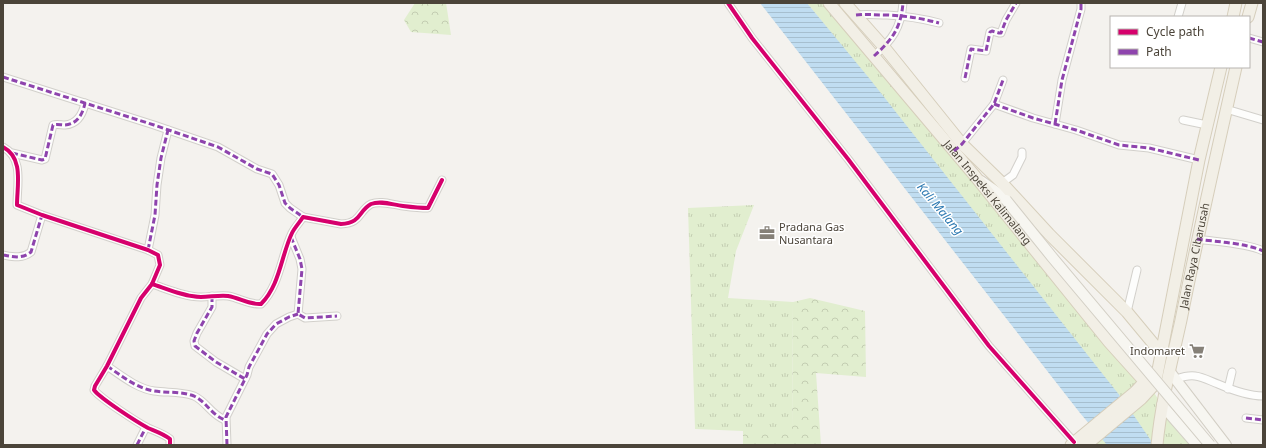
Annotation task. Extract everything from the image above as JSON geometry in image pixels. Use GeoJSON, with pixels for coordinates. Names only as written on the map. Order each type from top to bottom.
{"type":"FeatureCollection","features":[{"type":"Feature","properties":{"kind":"main road","name":"Jalan Inspeksi Kalimalang"},"geometry":{"type":"LineString","coordinates":[[829,3],[874,56],[958,148],[989,170],[1002,182],[1049,234],[1127,312],[1160,357]]}},
{"type":"Feature","properties":{"kind":"main road","name":"Jalan Inspeksi Kalimalang"},"geometry":{"type":"LineString","coordinates":[[846,3],[884,47],[958,148],[975,176],[1095,324],[1145,382]]}},
{"type":"Feature","properties":{"kind":"main road"},"geometry":{"type":"LineString","coordinates":[[1233,16],[1236,3]]}},
{"type":"Feature","properties":{"kind":"main road"},"geometry":{"type":"LineString","coordinates":[[1248,16],[1252,3]]}},
{"type":"Feature","properties":{"kind":"main road","name":"Jalan Raya Cibarusah"},"geometry":{"type":"LineString","coordinates":[[1072,443],[1088,439],[1138,395],[1153,386],[1199,160],[1221,68]]}},
{"type":"Feature","properties":{"kind":"main road","name":"Jalan Raya Cibarusah"},"geometry":{"type":"LineString","coordinates":[[1158,445],[1159,422],[1162,405],[1173,375],[1197,239],[1236,68]]}},
{"type":"Feature","properties":{"kind":"main road"},"geometry":{"type":"LineString","coordinates":[[989,170],[1005,198],[1052,257],[1210,445]]}},
{"type":"Feature","properties":{"kind":"main road"},"geometry":{"type":"LineString","coordinates":[[975,176],[1005,198]]}},
{"type":"Feature","properties":{"kind":"main road","name":"Jalan Raya Cibarusah"},"geometry":{"type":"LineString","coordinates":[[1138,395],[1160,357]]}},
{"type":"Feature","properties":{"kind":"main road"},"geometry":{"type":"LineString","coordinates":[[1173,375],[1226,445]]}},
{"type":"Feature","properties":{"kind":"main road"},"geometry":{"type":"LineString","coordinates":[[1162,405],[1197,445]]}},
{"type":"Feature","properties":{"kind":"street"},"geometry":{"type":"LineString","coordinates":[[728,3],[752,38],[848,159],[989,346],[1072,443]]}},
{"type":"Feature","properties":{"kind":"street"},"geometry":{"type":"LineString","coordinates":[[874,56],[884,47],[895,33],[902,15],[903,3]]}},
{"type":"Feature","properties":{"kind":"street"},"geometry":{"type":"LineString","coordinates":[[965,78],[972,50],[986,51],[990,32],[992,30],[999,33],[1002,31],[1006,20],[1016,3]]}},
{"type":"Feature","properties":{"kind":"street"},"geometry":{"type":"LineString","coordinates":[[1055,124],[1062,80],[1081,9],[1081,3]]}},
{"type":"Feature","properties":{"kind":"street"},"geometry":{"type":"LineString","coordinates":[[1178,16],[1182,3]]}},
{"type":"Feature","properties":{"kind":"street"},"geometry":{"type":"LineString","coordinates":[[856,15],[867,13],[902,15],[939,23]]}},
{"type":"Feature","properties":{"kind":"street"},"geometry":{"type":"LineString","coordinates":[[1250,38],[1263,42]]}},
{"type":"Feature","properties":{"kind":"street"},"geometry":{"type":"LineString","coordinates":[[3,76],[168,130],[218,148],[257,169],[270,172],[279,185],[285,203],[303,217],[347,224],[357,220],[366,207],[373,203],[379,202],[428,208],[442,180]]}},
{"type":"Feature","properties":{"kind":"street"},"geometry":{"type":"LineString","coordinates":[[958,148],[994,104],[1003,80]]}},
{"type":"Feature","properties":{"kind":"street"},"geometry":{"type":"LineString","coordinates":[[3,147],[12,153],[42,160],[45,159],[53,125],[67,125],[78,120],[83,112],[85,103]]}},
{"type":"Feature","properties":{"kind":"street"},"geometry":{"type":"LineString","coordinates":[[994,104],[1076,130],[1119,146],[1149,148],[1199,160]]}},
{"type":"Feature","properties":{"kind":"street"},"geometry":{"type":"LineString","coordinates":[[1226,109],[1263,120]]}},
{"type":"Feature","properties":{"kind":"street"},"geometry":{"type":"LineString","coordinates":[[1183,120],[1207,125]]}},
{"type":"Feature","properties":{"kind":"street"},"geometry":{"type":"LineString","coordinates":[[148,250],[155,215],[156,185],[168,130]]}},
{"type":"Feature","properties":{"kind":"street"},"geometry":{"type":"LineString","coordinates":[[1002,182],[1013,175],[1022,157],[1022,152]]}},
{"type":"Feature","properties":{"kind":"street"},"geometry":{"type":"LineString","coordinates":[[12,153],[16,160],[17,168],[17,205],[42,215],[148,250],[158,255],[160,265],[152,284],[141,298],[107,366],[95,386],[95,392],[146,427],[167,436],[170,439],[170,445]]}},
{"type":"Feature","properties":{"kind":"street"},"geometry":{"type":"LineString","coordinates":[[3,255],[23,257],[31,252],[42,215]]}},
{"type":"Feature","properties":{"kind":"street"},"geometry":{"type":"LineString","coordinates":[[152,284],[200,297],[229,296],[253,304],[261,304],[268,297],[273,287],[292,232],[303,217]]}},
{"type":"Feature","properties":{"kind":"street"},"geometry":{"type":"LineString","coordinates":[[290,237],[300,259],[302,269],[298,314]]}},
{"type":"Feature","properties":{"kind":"street"},"geometry":{"type":"LineString","coordinates":[[1197,239],[1243,245],[1263,251]]}},
{"type":"Feature","properties":{"kind":"street"},"geometry":{"type":"LineString","coordinates":[[1127,312],[1137,270]]}},
{"type":"Feature","properties":{"kind":"street"},"geometry":{"type":"LineString","coordinates":[[212,296],[212,307],[197,332],[194,341],[195,346],[216,362],[245,379]]}},
{"type":"Feature","properties":{"kind":"street"},"geometry":{"type":"LineString","coordinates":[[298,314],[305,318],[338,316]]}},
{"type":"Feature","properties":{"kind":"street"},"geometry":{"type":"LineString","coordinates":[[227,445],[226,415],[235,401],[249,367],[270,330],[280,321],[298,314]]}},
{"type":"Feature","properties":{"kind":"street"},"geometry":{"type":"LineString","coordinates":[[107,366],[148,390],[183,393],[193,396],[202,401],[214,414],[225,420]]}},
{"type":"Feature","properties":{"kind":"street"},"geometry":{"type":"LineString","coordinates":[[1228,389],[1232,372]]}},
{"type":"Feature","properties":{"kind":"street"},"geometry":{"type":"LineString","coordinates":[[1173,375],[1206,378],[1228,389],[1263,396]]}},
{"type":"Feature","properties":{"kind":"street"},"geometry":{"type":"LineString","coordinates":[[1246,418],[1263,420]]}},
{"type":"Feature","properties":{"kind":"street"},"geometry":{"type":"LineString","coordinates":[[137,445],[146,427]]}},
{"type":"Feature","properties":{"kind":"green space"},"geometry":{"type":"Polygon","coordinates":[[[415,3],[446,3],[451,35],[411,32],[404,20],[415,3]]]}},
{"type":"Feature","properties":{"kind":"green space"},"geometry":{"type":"Polygon","coordinates":[[[807,3],[829,3],[1151,388],[1162,405],[1197,445],[1071,445],[1122,402],[922,146],[807,3]]]}},
{"type":"Feature","properties":{"kind":"green space"},"geometry":{"type":"Polygon","coordinates":[[[754,205],[736,251],[728,298],[793,302],[792,431],[695,429],[688,208],[754,205]]]}},
{"type":"Feature","properties":{"kind":"green space"},"geometry":{"type":"Polygon","coordinates":[[[810,298],[865,311],[866,377],[816,373],[821,445],[743,445],[743,431],[792,431],[793,302],[810,298]]]}},
{"type":"Feature","properties":{"kind":"water","name":"Kali Malang"},"geometry":{"type":"Polygon","coordinates":[[[760,3],[807,3],[869,78],[1124,401],[1154,445],[1107,445],[1080,413],[760,3]]]}},
{"type":"Feature","properties":{"kind":"marked path"},"geometry":{"type":"LineString","coordinates":[[874,56],[891,39],[898,27],[903,3]]}},
{"type":"Feature","properties":{"kind":"marked path"},"geometry":{"type":"LineString","coordinates":[[965,78],[971,49],[986,51],[990,32],[1001,33],[1006,20],[1016,3]]}},
{"type":"Feature","properties":{"kind":"marked path"},"geometry":{"type":"LineString","coordinates":[[1055,124],[1062,80],[1081,9],[1081,3]]}},
{"type":"Feature","properties":{"kind":"marked path"},"geometry":{"type":"LineString","coordinates":[[856,15],[901,16],[939,23]]}},
{"type":"Feature","properties":{"kind":"marked path"},"geometry":{"type":"LineString","coordinates":[[1250,38],[1263,42]]}},
{"type":"Feature","properties":{"kind":"marked path"},"geometry":{"type":"LineString","coordinates":[[3,77],[218,147],[257,169],[272,174],[279,185],[285,203],[303,217]]}},
{"type":"Feature","properties":{"kind":"marked path"},"geometry":{"type":"LineString","coordinates":[[954,151],[962,144],[994,104],[1003,80]]}},
{"type":"Feature","properties":{"kind":"marked path"},"geometry":{"type":"LineString","coordinates":[[12,153],[42,160],[45,159],[53,125],[73,123],[83,111],[85,103]]}},
{"type":"Feature","properties":{"kind":"marked path"},"geometry":{"type":"LineString","coordinates":[[994,104],[1119,145],[1149,148],[1199,160]]}},
{"type":"Feature","properties":{"kind":"marked path"},"geometry":{"type":"LineString","coordinates":[[148,250],[155,215],[161,158],[168,130]]}},
{"type":"Feature","properties":{"kind":"marked path"},"geometry":{"type":"LineString","coordinates":[[3,255],[21,257],[31,252],[42,215]]}},
{"type":"Feature","properties":{"kind":"marked path"},"geometry":{"type":"LineString","coordinates":[[291,237],[300,259],[302,269],[298,314],[305,318],[337,316]]}},
{"type":"Feature","properties":{"kind":"marked path"},"geometry":{"type":"LineString","coordinates":[[1197,239],[1240,244],[1263,251]]}},
{"type":"Feature","properties":{"kind":"marked path"},"geometry":{"type":"LineString","coordinates":[[212,296],[212,307],[197,333],[194,341],[195,346],[216,362],[245,379]]}},
{"type":"Feature","properties":{"kind":"marked path"},"geometry":{"type":"LineString","coordinates":[[227,445],[226,417],[247,375],[249,367],[267,334],[276,324],[298,314]]}},
{"type":"Feature","properties":{"kind":"marked path"},"geometry":{"type":"LineString","coordinates":[[107,366],[129,381],[141,387],[159,392],[184,393],[194,396],[202,401],[216,415],[225,420]]}},
{"type":"Feature","properties":{"kind":"marked path"},"geometry":{"type":"LineString","coordinates":[[1246,418],[1263,420]]}},
{"type":"Feature","properties":{"kind":"marked path"},"geometry":{"type":"LineString","coordinates":[[137,445],[146,427]]}},
{"type":"Feature","properties":{"kind":"cycle path"},"geometry":{"type":"LineString","coordinates":[[728,3],[752,38],[848,159],[989,346],[1074,442]]}},
{"type":"Feature","properties":{"kind":"cycle path"},"geometry":{"type":"LineString","coordinates":[[3,147],[10,152],[17,165],[17,205],[42,215],[148,250],[158,255],[160,265],[152,284],[141,298],[94,390],[128,416],[148,428],[168,437],[170,439],[170,445]]}},
{"type":"Feature","properties":{"kind":"cycle path"},"geometry":{"type":"LineString","coordinates":[[152,284],[189,296],[228,296],[261,304],[272,288],[288,242],[292,233],[303,217],[341,224],[353,221],[367,207],[375,203],[428,208],[442,180]]}},
{"type":"Feature","properties":{"kind":"place","name":"Pradana Gas Nusantara"},"geometry":{"type":"Point","coordinates":[767,233]}},
{"type":"Feature","properties":{"kind":"place","name":"Indomaret"},"geometry":{"type":"Point","coordinates":[1197,351]}}]}
